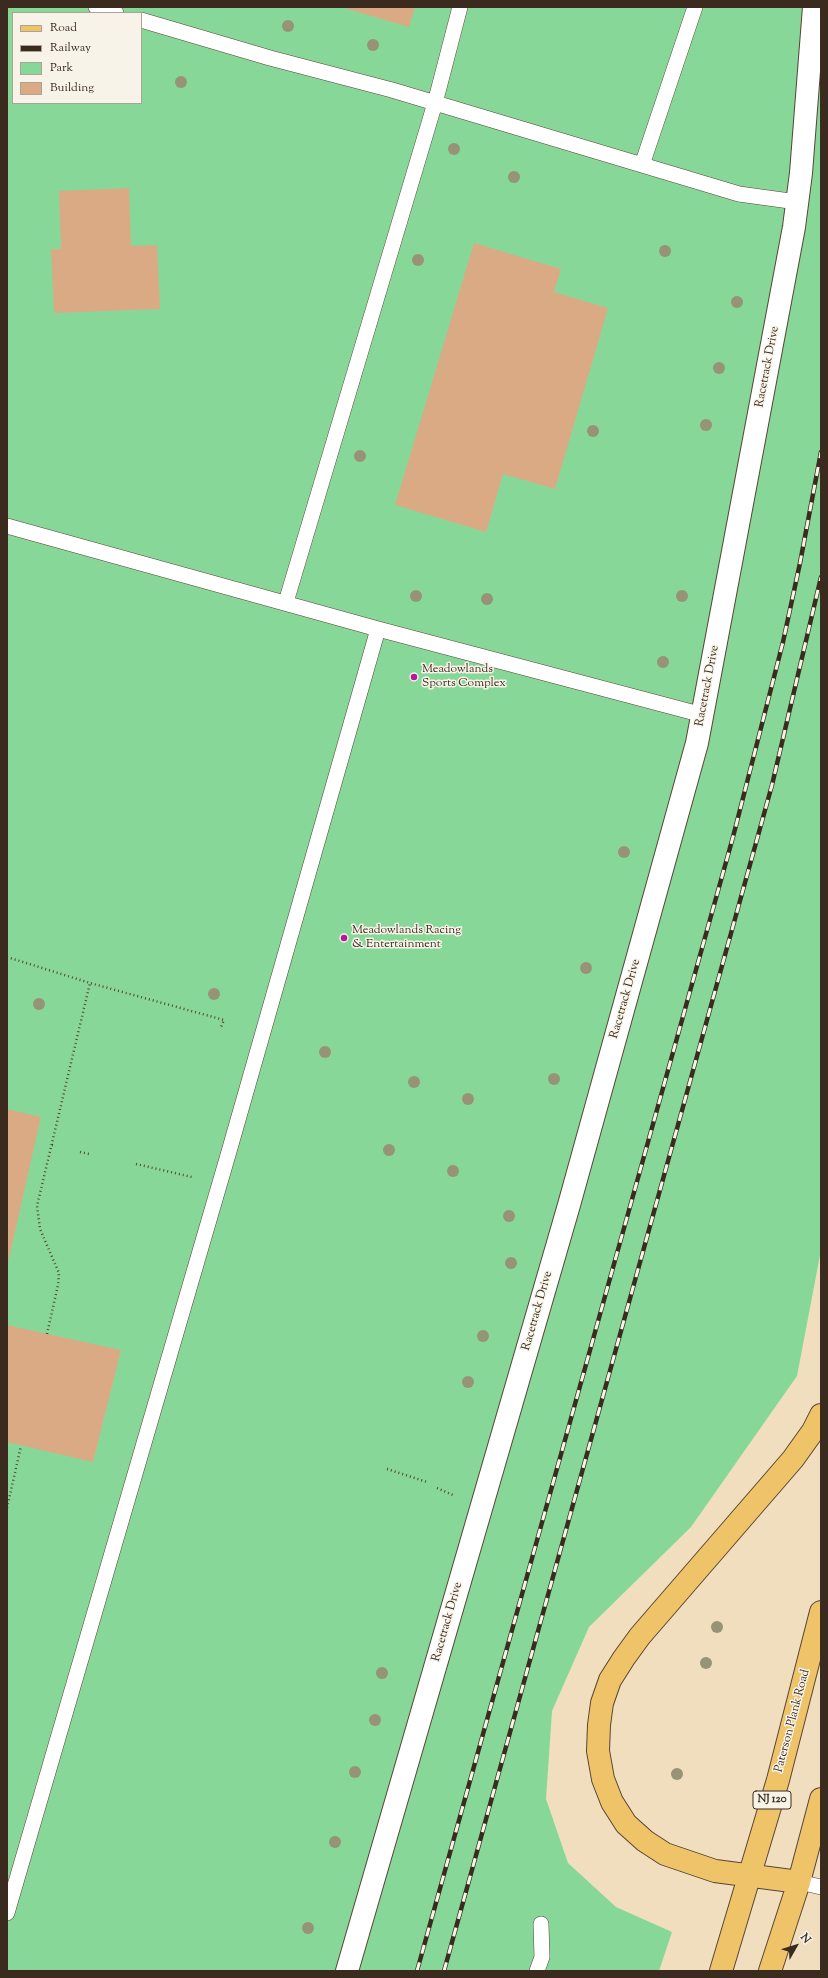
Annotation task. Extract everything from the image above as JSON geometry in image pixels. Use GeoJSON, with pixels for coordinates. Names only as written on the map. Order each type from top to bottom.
{"type":"FeatureCollection","features":[{"type":"Feature","properties":{"kind":"main road"},"geometry":{"type":"LineString","coordinates":[[799,1882],[715,1871],[665,1854],[644,1841],[626,1824],[612,1802],[603,1779],[598,1751],[602,1703],[610,1680],[624,1658],[640,1636],[793,1459],[821,1414]]}},
{"type":"Feature","properties":{"kind":"main road","name":"Paterson Plank Road"},"geometry":{"type":"LineString","coordinates":[[750,1875],[793,1724],[821,1612]]}},
{"type":"Feature","properties":{"kind":"main road"},"geometry":{"type":"LineString","coordinates":[[770,1971],[799,1882],[821,1799]]}},
{"type":"Feature","properties":{"kind":"main road","name":"NJ 120"},"geometry":{"type":"LineString","coordinates":[[721,1971],[750,1875]]}},
{"type":"Feature","properties":{"kind":"street","name":"Racetrack Drive"},"geometry":{"type":"LineString","coordinates":[[347,1971],[569,1205],[697,743],[793,235],[814,7]]}},
{"type":"Feature","properties":{"kind":"lane"},"geometry":{"type":"LineString","coordinates":[[96,7],[113,12]]}},
{"type":"Feature","properties":{"kind":"lane"},"geometry":{"type":"LineString","coordinates":[[286,602],[435,103],[460,7]]}},
{"type":"Feature","properties":{"kind":"lane"},"geometry":{"type":"LineString","coordinates":[[642,165],[695,7]]}},
{"type":"Feature","properties":{"kind":"lane"},"geometry":{"type":"LineString","coordinates":[[142,20],[270,58],[392,90],[739,194],[797,202]]}},
{"type":"Feature","properties":{"kind":"lane"},"geometry":{"type":"LineString","coordinates":[[7,526],[286,602],[378,629],[703,715]]}},
{"type":"Feature","properties":{"kind":"lane"},"geometry":{"type":"LineString","coordinates":[[7,1913],[247,1089],[378,629]]}},
{"type":"Feature","properties":{"kind":"lane"},"geometry":{"type":"LineString","coordinates":[[799,1882],[821,1887]]}},
{"type":"Feature","properties":{"kind":"lane"},"geometry":{"type":"LineString","coordinates":[[537,1971],[542,1958],[541,1924]]}},
{"type":"Feature","properties":{"kind":"path"},"geometry":{"type":"LineString","coordinates":[[7,957],[90,983],[224,1020],[221,1027]]}},
{"type":"Feature","properties":{"kind":"path"},"geometry":{"type":"LineString","coordinates":[[47,1334],[59,1274],[40,1229],[37,1206],[90,983]]}},
{"type":"Feature","properties":{"kind":"path"},"geometry":{"type":"LineString","coordinates":[[52,1145],[56,1146]]}},
{"type":"Feature","properties":{"kind":"path"},"geometry":{"type":"LineString","coordinates":[[80,1152],[89,1154]]}},
{"type":"Feature","properties":{"kind":"path"},"geometry":{"type":"LineString","coordinates":[[136,1164],[192,1177]]}},
{"type":"Feature","properties":{"kind":"path"},"geometry":{"type":"LineString","coordinates":[[7,1508],[22,1446]]}},
{"type":"Feature","properties":{"kind":"path"},"geometry":{"type":"LineString","coordinates":[[387,1469],[427,1482]]}},
{"type":"Feature","properties":{"kind":"green space","name":"Meadowlands Sports Complex"},"geometry":{"type":"Polygon","coordinates":[[[7,7],[821,7],[821,1250],[797,1376],[691,1527],[589,1627],[552,1711],[546,1799],[568,1863],[616,1907],[672,1932],[659,1971],[7,1971],[7,7]]]}},
{"type":"Feature","properties":{"kind":"building"},"geometry":{"type":"Polygon","coordinates":[[[341,7],[415,7],[409,27],[341,7]]]}},
{"type":"Feature","properties":{"kind":"building"},"geometry":{"type":"Polygon","coordinates":[[[129,188],[131,246],[157,245],[160,309],[54,313],[51,249],[61,249],[59,191],[129,188]]]}},
{"type":"Feature","properties":{"kind":"building"},"geometry":{"type":"Polygon","coordinates":[[[474,243],[561,269],[554,292],[608,308],[555,489],[503,474],[486,532],[395,505],[474,243]]]}},
{"type":"Feature","properties":{"kind":"building"},"geometry":{"type":"Polygon","coordinates":[[[7,1109],[41,1117],[8,1262],[7,1262],[7,1109]]]}},
{"type":"Feature","properties":{"kind":"building"},"geometry":{"type":"Polygon","coordinates":[[[7,1325],[121,1350],[93,1462],[7,1442],[7,1325]]]}},
{"type":"Feature","properties":{"kind":"railway"},"geometry":{"type":"LineString","coordinates":[[417,1971],[733,837],[783,642],[821,452]]}},
{"type":"Feature","properties":{"kind":"railway"},"geometry":{"type":"LineString","coordinates":[[444,1971],[772,785],[821,577]]}},
{"type":"Feature","properties":{"kind":"place","name":"Meadowlands Sports Complex"},"geometry":{"type":"Point","coordinates":[414,677]}},
{"type":"Feature","properties":{"kind":"place","name":"Meadowlands Racing & Entertainment"},"geometry":{"type":"Point","coordinates":[344,938]}}]}
